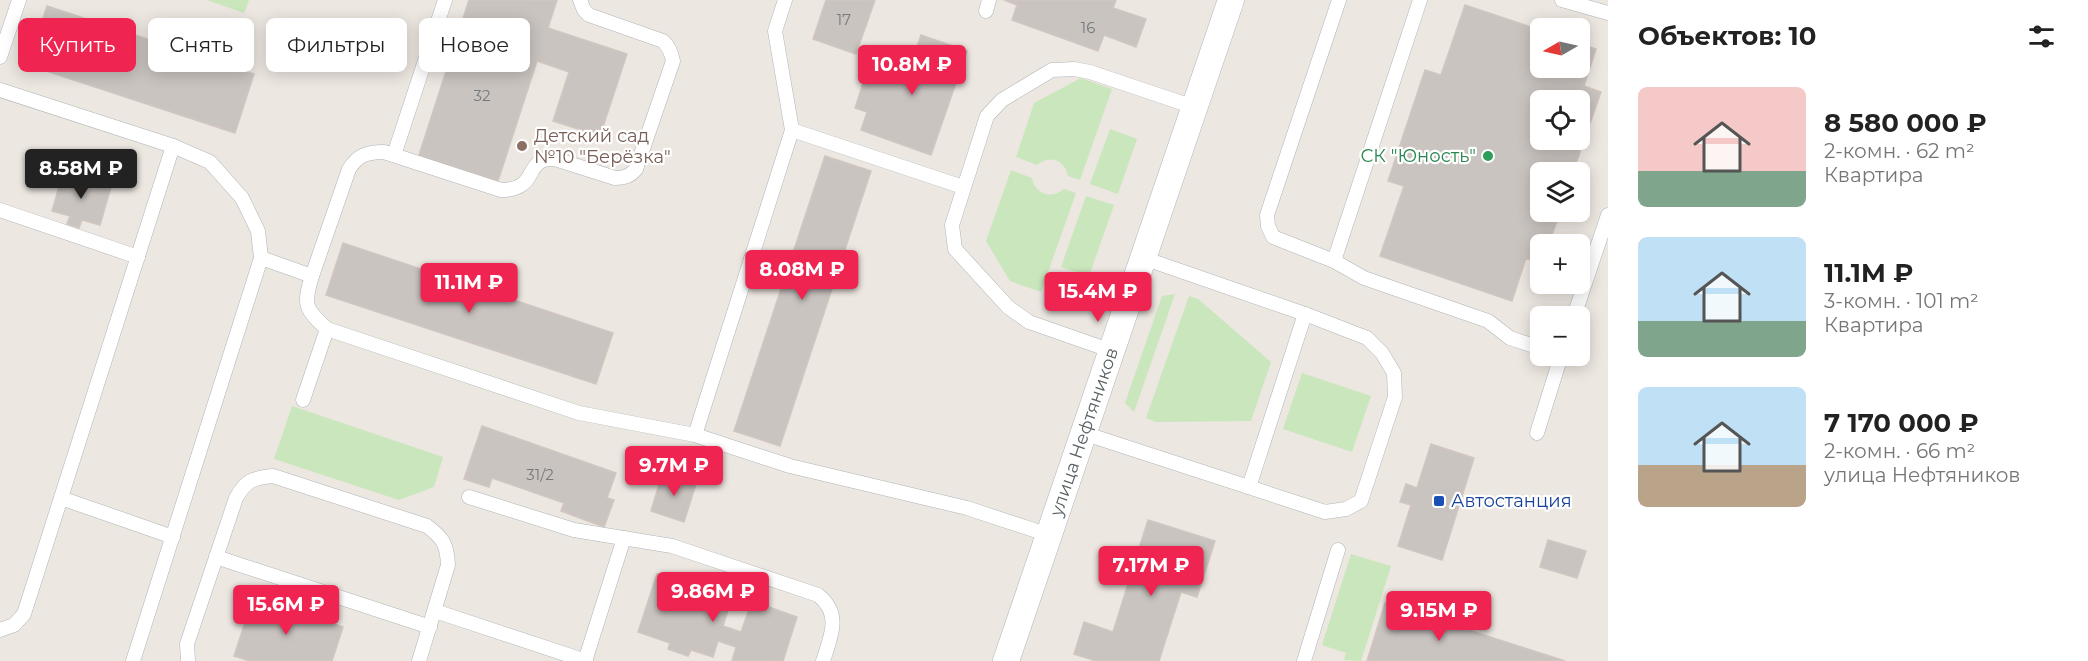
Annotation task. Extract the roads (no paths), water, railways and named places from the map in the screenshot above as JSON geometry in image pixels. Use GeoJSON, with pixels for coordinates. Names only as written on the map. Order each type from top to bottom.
{"type":"FeatureCollection","features":[{"type":"Feature","properties":{"kind":"street","name":"улица Нефтяников"},"geometry":{"type":"LineString","coordinates":[[1006,661],[1231,0]]}},
{"type":"Feature","properties":{"kind":"lane"},"geometry":{"type":"LineString","coordinates":[[0,57],[19,0]]}},
{"type":"Feature","properties":{"kind":"lane"},"geometry":{"type":"LineString","coordinates":[[394,155],[445,0]]}},
{"type":"Feature","properties":{"kind":"lane"},"geometry":{"type":"LineString","coordinates":[[580,0],[589,15],[663,41],[672,53],[673,61],[636,169],[631,175],[623,178],[615,177],[546,158],[534,166],[524,185],[513,190],[501,190],[384,152],[368,152],[355,159],[349,169],[306,297],[311,314],[327,329],[579,412],[695,435],[790,466],[967,508],[1049,535]]}},
{"type":"Feature","properties":{"kind":"lane"},"geometry":{"type":"LineString","coordinates":[[695,435],[792,130],[775,31],[785,0]]}},
{"type":"Feature","properties":{"kind":"lane"},"geometry":{"type":"LineString","coordinates":[[1339,0],[1267,215],[1268,226],[1273,237],[1334,261],[1364,278],[1488,321],[1510,338],[1530,345]]}},
{"type":"Feature","properties":{"kind":"lane"},"geometry":{"type":"LineString","coordinates":[[1334,261],[1420,0]]}},
{"type":"Feature","properties":{"kind":"lane"},"geometry":{"type":"LineString","coordinates":[[1562,0],[1590,4],[1608,12]]}},
{"type":"Feature","properties":{"kind":"lane"},"geometry":{"type":"LineString","coordinates":[[1112,351],[1029,322],[1008,308],[955,249],[952,225],[963,187],[987,116],[1002,100],[1052,70],[1074,69],[1090,72],[1194,107]]}},
{"type":"Feature","properties":{"kind":"lane"},"geometry":{"type":"LineString","coordinates":[[0,90],[173,146],[210,162],[242,198],[258,231],[261,258],[133,661]]}},
{"type":"Feature","properties":{"kind":"lane"},"geometry":{"type":"LineString","coordinates":[[792,130],[963,187]]}},
{"type":"Feature","properties":{"kind":"lane"},"geometry":{"type":"LineString","coordinates":[[0,630],[14,625],[24,614],[173,146]]}},
{"type":"Feature","properties":{"kind":"lane"},"geometry":{"type":"LineString","coordinates":[[0,210],[138,257]]}},
{"type":"Feature","properties":{"kind":"lane"},"geometry":{"type":"LineString","coordinates":[[1577,306],[1608,215]]}},
{"type":"Feature","properties":{"kind":"lane"},"geometry":{"type":"LineString","coordinates":[[261,258],[312,276]]}},
{"type":"Feature","properties":{"kind":"lane"},"geometry":{"type":"LineString","coordinates":[[1083,433],[1325,512],[1346,509],[1361,501],[1395,397],[1394,373],[1382,352],[1367,338],[1143,258]]}},
{"type":"Feature","properties":{"kind":"lane"},"geometry":{"type":"LineString","coordinates":[[1249,487],[1305,314]]}},
{"type":"Feature","properties":{"kind":"lane"},"geometry":{"type":"LineString","coordinates":[[303,400],[327,329]]}},
{"type":"Feature","properties":{"kind":"lane"},"geometry":{"type":"LineString","coordinates":[[1537,433],[1559,366]]}},
{"type":"Feature","properties":{"kind":"lane"},"geometry":{"type":"LineString","coordinates":[[188,661],[187,644],[236,498],[243,485],[256,478],[273,476],[427,526],[439,536],[447,549],[448,565],[419,661]]}},
{"type":"Feature","properties":{"kind":"lane"},"geometry":{"type":"LineString","coordinates":[[469,497],[574,530],[672,546],[818,595],[828,603],[833,622],[824,661]]}},
{"type":"Feature","properties":{"kind":"lane"},"geometry":{"type":"LineString","coordinates":[[61,498],[173,537]]}},
{"type":"Feature","properties":{"kind":"lane"},"geometry":{"type":"LineString","coordinates":[[435,611],[586,661],[624,538]]}},
{"type":"Feature","properties":{"kind":"lane"},"geometry":{"type":"LineString","coordinates":[[1305,661],[1338,550]]}},
{"type":"Feature","properties":{"kind":"lane"},"geometry":{"type":"LineString","coordinates":[[216,557],[430,627]]}},
{"type":"Feature","properties":{"kind":"place","name":"Детский сад №10 \"Берёзка\""},"geometry":{"type":"Point","coordinates":[522,146]}},
{"type":"Feature","properties":{"kind":"place","name":"СК \"Юность\""},"geometry":{"type":"Point","coordinates":[1488,156]}},
{"type":"Feature","properties":{"kind":"place","name":"Автостанция"},"geometry":{"type":"Point","coordinates":[1439,501]}}]}
